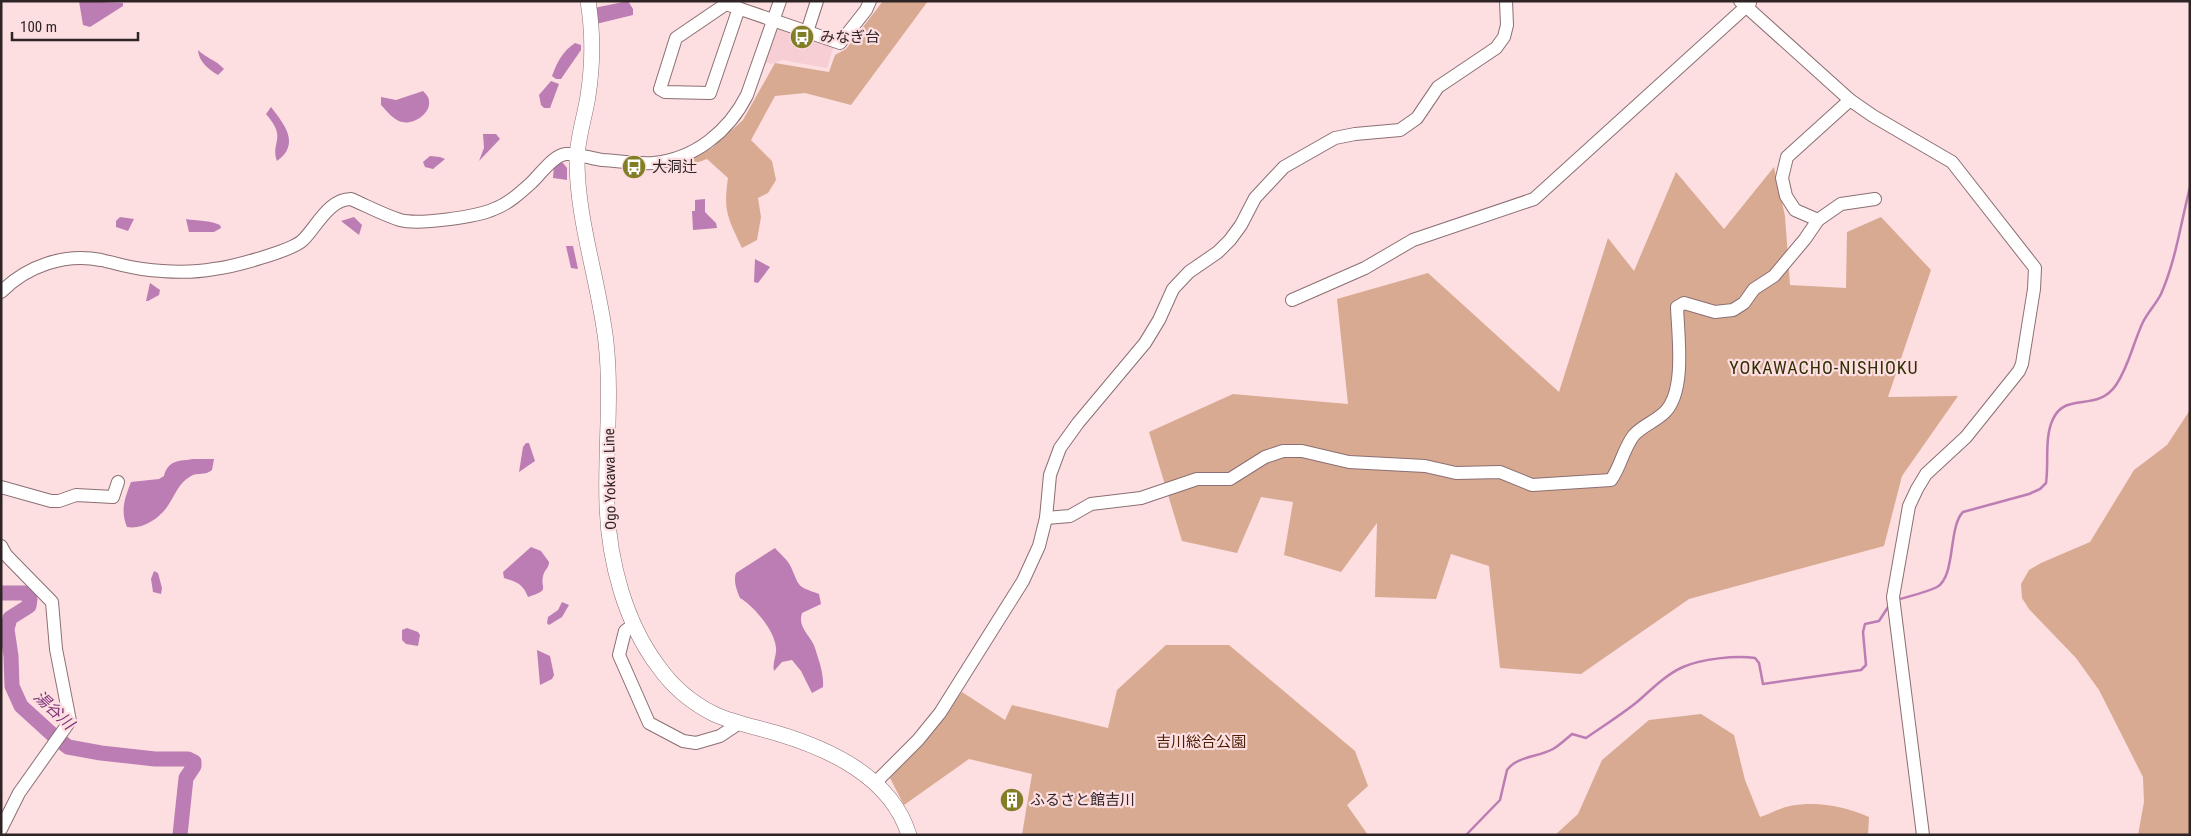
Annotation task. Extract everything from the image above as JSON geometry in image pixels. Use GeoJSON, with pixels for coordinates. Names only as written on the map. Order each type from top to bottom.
{"type":"FeatureCollection","features":[{"type":"Feature","properties":{"kind":"main road","name":"Ogo Yokawa Line"},"geometry":{"type":"LineString","coordinates":[[588,1],[591,22],[590,71],[577,156],[579,197],[606,338],[609,366],[607,508],[619,582],[634,624],[658,666],[674,685],[691,700],[712,712],[736,722],[783,735],[818,748],[858,769],[875,782],[894,805],[909,835]]}},
{"type":"Feature","properties":{"kind":"street"},"geometry":{"type":"LineString","coordinates":[[1,292],[22,275],[38,266],[58,260],[99,260],[143,269],[199,271],[216,269],[288,249],[302,241],[330,208],[345,199],[351,199],[401,220],[419,222],[493,210],[507,202],[559,157],[566,154],[639,163],[663,161],[698,148],[726,127],[740,109],[780,1]]}},
{"type":"Feature","properties":{"kind":"street"},"geometry":{"type":"LineString","coordinates":[[807,32],[818,1]]}},
{"type":"Feature","properties":{"kind":"street"},"geometry":{"type":"LineString","coordinates":[[739,8],[710,93],[665,92],[660,88],[676,38],[726,4],[739,8],[840,43],[866,10],[870,1]]}},
{"type":"Feature","properties":{"kind":"street"},"geometry":{"type":"LineString","coordinates":[[875,782],[918,740],[940,713],[1023,581],[1039,546],[1046,518],[1050,475],[1060,448],[1078,423],[1145,343],[1159,320],[1172,289],[1181,279],[1218,252],[1230,240],[1241,225],[1255,198],[1284,167],[1336,138],[1355,134],[1400,130],[1417,118],[1438,87],[1496,48],[1504,36],[1507,25],[1506,1]]}},
{"type":"Feature","properties":{"kind":"street"},"geometry":{"type":"LineString","coordinates":[[1292,300],[1365,268],[1413,240],[1534,199],[1746,3],[1850,100],[1873,116],[1952,162],[2020,247],[2035,268],[2036,274],[2022,364],[2015,379],[1966,437],[1926,474],[1916,489],[1909,506],[1894,598],[1923,835]]}},
{"type":"Feature","properties":{"kind":"street"},"geometry":{"type":"LineString","coordinates":[[1818,220],[1795,210],[1786,196],[1782,178],[1787,157],[1850,100]]}},
{"type":"Feature","properties":{"kind":"street"},"geometry":{"type":"LineString","coordinates":[[1046,518],[1070,516],[1091,504],[1141,498],[1197,479],[1230,479],[1265,456],[1283,451],[1302,451],[1349,462],[1425,466],[1456,473],[1500,472],[1532,486],[1611,480],[1617,472],[1622,455],[1635,434],[1666,411],[1676,390],[1680,373],[1677,307],[1684,303],[1715,312],[1733,310],[1744,303],[1754,289],[1774,276],[1805,239],[1818,220],[1841,204],[1875,199]]}},
{"type":"Feature","properties":{"kind":"street"},"geometry":{"type":"LineString","coordinates":[[1,487],[51,501],[58,501],[76,495],[113,497],[118,482]]}},
{"type":"Feature","properties":{"kind":"street"},"geometry":{"type":"LineString","coordinates":[[1,546],[6,555],[52,602],[56,649],[70,722],[19,794],[1,829]]}},
{"type":"Feature","properties":{"kind":"street"},"geometry":{"type":"LineString","coordinates":[[634,624],[625,631],[619,655],[649,723],[683,741],[696,743],[720,736],[735,726],[736,722]]}},
{"type":"Feature","properties":{"kind":"shaded area"},"geometry":{"type":"Polygon","coordinates":[[[79,1],[123,3],[123,6],[90,27],[83,25],[79,1]]]}},
{"type":"Feature","properties":{"kind":"shaded area"},"geometry":{"type":"Polygon","coordinates":[[[628,1],[633,9],[633,15],[596,24],[594,8],[628,1]]]}},
{"type":"Feature","properties":{"kind":"shaded area"},"geometry":{"type":"Polygon","coordinates":[[[781,27],[834,45],[827,68],[782,60],[772,64],[765,62],[776,29],[781,27]]]}},
{"type":"Feature","properties":{"kind":"shaded area"},"geometry":{"type":"Polygon","coordinates":[[[575,43],[581,45],[581,50],[561,79],[556,79],[552,76],[558,62],[564,53],[575,43]]]}},
{"type":"Feature","properties":{"kind":"shaded area"},"geometry":{"type":"Polygon","coordinates":[[[198,50],[224,69],[218,75],[211,70],[202,62],[198,50]]]}},
{"type":"Feature","properties":{"kind":"shaded area"},"geometry":{"type":"Polygon","coordinates":[[[551,81],[559,84],[550,108],[544,108],[541,105],[539,95],[551,81]]]}},
{"type":"Feature","properties":{"kind":"shaded area"},"geometry":{"type":"Polygon","coordinates":[[[423,91],[429,100],[429,106],[420,118],[411,122],[402,122],[396,119],[381,105],[381,97],[396,100],[423,91]]]}},
{"type":"Feature","properties":{"kind":"shaded area"},"geometry":{"type":"Polygon","coordinates":[[[271,107],[285,127],[289,141],[288,148],[277,161],[275,155],[276,129],[266,114],[271,107]]]}},
{"type":"Feature","properties":{"kind":"shaded area"},"geometry":{"type":"Polygon","coordinates":[[[483,134],[496,134],[500,139],[479,161],[484,148],[483,134]]]}},
{"type":"Feature","properties":{"kind":"shaded area"},"geometry":{"type":"Polygon","coordinates":[[[430,156],[445,159],[433,169],[425,167],[423,162],[430,156]]]}},
{"type":"Feature","properties":{"kind":"shaded area"},"geometry":{"type":"Polygon","coordinates":[[[563,163],[567,168],[567,180],[553,178],[554,166],[563,163]]]}},
{"type":"Feature","properties":{"kind":"shaded area"},"geometry":{"type":"Polygon","coordinates":[[[705,199],[705,212],[716,223],[717,228],[693,230],[692,211],[695,211],[695,200],[705,199]]]}},
{"type":"Feature","properties":{"kind":"shaded area"},"geometry":{"type":"Polygon","coordinates":[[[120,217],[134,219],[128,231],[116,227],[116,221],[120,217]]]}},
{"type":"Feature","properties":{"kind":"shaded area"},"geometry":{"type":"Polygon","coordinates":[[[354,217],[362,225],[359,235],[341,221],[354,217]]]}},
{"type":"Feature","properties":{"kind":"shaded area"},"geometry":{"type":"Polygon","coordinates":[[[186,219],[212,222],[220,225],[221,228],[214,232],[189,232],[186,219]]]}},
{"type":"Feature","properties":{"kind":"shaded area"},"geometry":{"type":"Polygon","coordinates":[[[566,246],[573,246],[578,269],[571,268],[566,246]]]}},
{"type":"Feature","properties":{"kind":"shaded area"},"geometry":{"type":"Polygon","coordinates":[[[755,259],[770,267],[758,283],[754,282],[755,259]]]}},
{"type":"Feature","properties":{"kind":"shaded area"},"geometry":{"type":"Polygon","coordinates":[[[150,283],[160,290],[159,295],[146,301],[150,283]]]}},
{"type":"Feature","properties":{"kind":"shaded area"},"geometry":{"type":"Polygon","coordinates":[[[526,443],[529,443],[535,461],[519,472],[523,447],[526,443]]]}},
{"type":"Feature","properties":{"kind":"shaded area"},"geometry":{"type":"Polygon","coordinates":[[[194,459],[214,459],[212,470],[187,479],[180,486],[164,511],[155,519],[138,527],[127,527],[124,510],[125,499],[131,482],[159,479],[164,476],[171,464],[194,459]]]}},
{"type":"Feature","properties":{"kind":"shaded area"},"geometry":{"type":"Polygon","coordinates":[[[531,547],[541,551],[549,562],[544,573],[542,590],[528,597],[519,584],[504,578],[503,572],[531,547]]]}},
{"type":"Feature","properties":{"kind":"shaded area"},"geometry":{"type":"Polygon","coordinates":[[[775,548],[790,564],[800,585],[819,594],[821,604],[802,613],[801,618],[801,623],[815,648],[823,677],[823,687],[812,693],[801,671],[792,660],[782,662],[774,671],[776,648],[772,634],[757,613],[740,598],[736,586],[736,573],[775,548]]]}},
{"type":"Feature","properties":{"kind":"shaded area"},"geometry":{"type":"Polygon","coordinates":[[[154,571],[158,573],[162,588],[161,594],[153,592],[151,579],[154,571]]]}},
{"type":"Feature","properties":{"kind":"shaded area"},"geometry":{"type":"Polygon","coordinates":[[[562,602],[569,605],[562,617],[549,625],[547,623],[548,617],[558,610],[562,602]]]}},
{"type":"Feature","properties":{"kind":"shaded area"},"geometry":{"type":"Polygon","coordinates":[[[407,628],[418,632],[420,635],[418,646],[406,644],[402,640],[402,630],[407,628]]]}},
{"type":"Feature","properties":{"kind":"shaded area"},"geometry":{"type":"Polygon","coordinates":[[[537,650],[550,656],[554,675],[552,679],[540,685],[537,650]]]}},
{"type":"Feature","properties":{"kind":"green space"},"geometry":{"type":"Polygon","coordinates":[[[883,1],[928,1],[851,105],[805,93],[775,96],[751,140],[772,161],[776,180],[768,193],[758,198],[761,217],[757,240],[742,248],[728,215],[726,199],[728,178],[707,159],[682,168],[681,163],[712,148],[743,120],[775,63],[829,72],[835,55],[846,49],[883,1]]]}},
{"type":"Feature","properties":{"kind":"green space"},"geometry":{"type":"Polygon","coordinates":[[[1774,167],[1785,216],[1790,285],[1846,288],[1847,232],[1881,217],[1931,270],[1888,397],[1958,396],[1902,476],[1884,546],[1689,599],[1581,674],[1500,668],[1489,566],[1451,554],[1436,599],[1375,597],[1377,523],[1341,572],[1284,555],[1293,502],[1261,497],[1237,553],[1182,541],[1149,432],[1233,394],[1348,404],[1337,299],[1428,273],[1559,392],[1608,238],[1634,271],[1676,172],[1724,229],[1774,167]]]}},
{"type":"Feature","properties":{"kind":"green space"},"geometry":{"type":"Polygon","coordinates":[[[2190,410],[2190,835],[2138,835],[2144,802],[2143,777],[2099,690],[2076,658],[2029,609],[2022,598],[2021,584],[2029,570],[2090,542],[2134,470],[2167,445],[2190,410]]]}},
{"type":"Feature","properties":{"kind":"green space","name":"吉川総合公園"},"geometry":{"type":"Polygon","coordinates":[[[1166,645],[1229,645],[1355,751],[1368,786],[1347,805],[1368,835],[1022,835],[1032,774],[969,759],[904,805],[890,778],[962,692],[1005,720],[1012,705],[1108,728],[1117,690],[1166,645]]]}},
{"type":"Feature","properties":{"kind":"green space"},"geometry":{"type":"Polygon","coordinates":[[[1701,714],[1734,735],[1745,780],[1760,817],[1790,806],[1820,804],[1850,810],[1869,817],[1868,835],[1555,835],[1578,814],[1602,760],[1649,720],[1701,714]]]}},
{"type":"Feature","properties":{"kind":"waterway"},"geometry":{"type":"LineString","coordinates":[[1897,600],[1937,587],[1943,581],[1950,562],[1955,528],[1963,512],[2029,494],[2040,489],[2046,483],[2050,426],[2059,411],[2074,403],[2100,398],[2116,385],[2143,322],[2159,298],[2166,281],[2190,187]]}},
{"type":"Feature","properties":{"kind":"waterway","name":"湯谷川"},"geometry":{"type":"LineString","coordinates":[[1,593],[25,593],[30,599],[29,606],[10,618],[7,629],[11,656],[12,686],[21,706],[54,736],[68,747],[155,759],[188,759],[194,762],[194,766],[186,778],[180,835]]}},
{"type":"Feature","properties":{"kind":"waterway"},"geometry":{"type":"LineString","coordinates":[[1466,835],[1500,800],[1507,770],[1511,765],[1522,759],[1553,749],[1572,734],[1586,738],[1631,707],[1676,670],[1690,664],[1719,658],[1755,658],[1759,663],[1763,684],[1861,670],[1866,665],[1863,632],[1865,624],[1879,621],[1890,604]]}},
{"type":"Feature","properties":{"kind":"place","name":"みなぎ台"},"geometry":{"type":"Point","coordinates":[802,37]}},
{"type":"Feature","properties":{"kind":"place","name":"大洞辻"},"geometry":{"type":"Point","coordinates":[634,167]}},
{"type":"Feature","properties":{"kind":"place","name":"ふるさと館吉川"},"geometry":{"type":"Point","coordinates":[1012,800]}},
{"type":"Feature","properties":{"kind":"district","name":"YOKAWACHO-NISHIOKU"},"geometry":{"type":"Point","coordinates":[1824,367]}}]}
